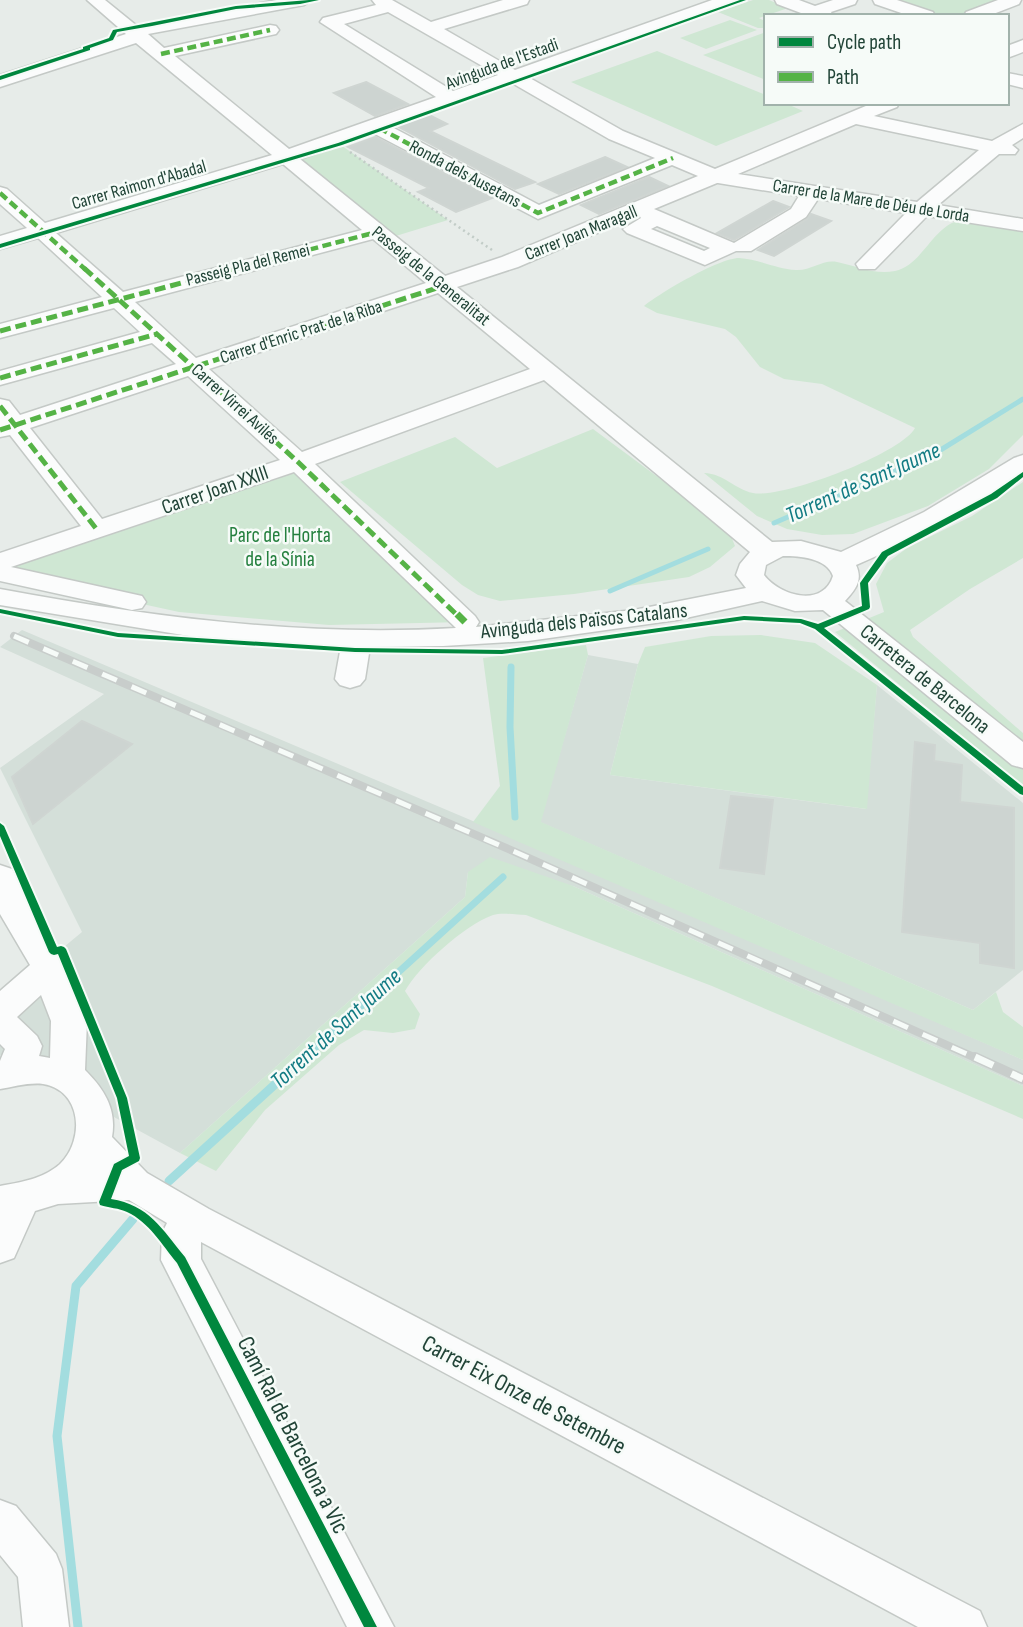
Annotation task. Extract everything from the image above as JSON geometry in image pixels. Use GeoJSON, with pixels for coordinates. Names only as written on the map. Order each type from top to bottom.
{"type":"FeatureCollection","features":[{"type":"Feature","properties":{"kind":"street","name":"Passeig de la Generalitat"},"geometry":{"type":"LineString","coordinates":[[95,0],[767,552]]}},
{"type":"Feature","properties":{"kind":"street"},"geometry":{"type":"LineString","coordinates":[[0,81],[136,34],[233,12],[304,0]]}},
{"type":"Feature","properties":{"kind":"street"},"geometry":{"type":"LineString","coordinates":[[233,12],[276,13],[332,0]]}},
{"type":"Feature","properties":{"kind":"street"},"geometry":{"type":"LineString","coordinates":[[430,29],[521,0]]}},
{"type":"Feature","properties":{"kind":"street","name":"Avinguda de l'Estadi"},"geometry":{"type":"LineString","coordinates":[[286,157],[337,143],[728,0]]}},
{"type":"Feature","properties":{"kind":"street"},"geometry":{"type":"LineString","coordinates":[[783,0],[821,14],[849,0]]}},
{"type":"Feature","properties":{"kind":"street"},"geometry":{"type":"LineString","coordinates":[[880,0],[921,14]]}},
{"type":"Feature","properties":{"kind":"street"},"geometry":{"type":"LineString","coordinates":[[977,14],[1013,0]]}},
{"type":"Feature","properties":{"kind":"street"},"geometry":{"type":"LineString","coordinates":[[386,3],[329,22],[452,99]]}},
{"type":"Feature","properties":{"kind":"street","name":"Carrer de la Mare de Déu de Lorda"},"geometry":{"type":"LineString","coordinates":[[386,3],[616,135],[718,177],[1023,225]]}},
{"type":"Feature","properties":{"kind":"street"},"geometry":{"type":"LineString","coordinates":[[662,5],[684,15]]}},
{"type":"Feature","properties":{"kind":"street"},"geometry":{"type":"LineString","coordinates":[[161,54],[270,30]]}},
{"type":"Feature","properties":{"kind":"street","name":"Carrer Joan Maragall"},"geometry":{"type":"LineString","coordinates":[[443,286],[648,214],[718,177],[885,105]]}},
{"type":"Feature","properties":{"kind":"street"},"geometry":{"type":"LineString","coordinates":[[855,118],[1023,153]]}},
{"type":"Feature","properties":{"kind":"street","name":"Ronda dels Ausetans"},"geometry":{"type":"LineString","coordinates":[[379,128],[538,212],[673,158]]}},
{"type":"Feature","properties":{"kind":"street"},"geometry":{"type":"LineString","coordinates":[[867,264],[922,209],[993,147],[1023,130]]}},
{"type":"Feature","properties":{"kind":"street","name":"Carrer Raimon d'Abadal"},"geometry":{"type":"LineString","coordinates":[[0,243],[286,157]]}},
{"type":"Feature","properties":{"kind":"street"},"geometry":{"type":"LineString","coordinates":[[743,246],[799,212],[812,191]]}},
{"type":"Feature","properties":{"kind":"street","name":"Carrer Virrei Avilés"},"geometry":{"type":"LineString","coordinates":[[0,193],[298,462],[465,622]]}},
{"type":"Feature","properties":{"kind":"street","name":"Passeig Pla del Remei"},"geometry":{"type":"LineString","coordinates":[[0,331],[377,232]]}},
{"type":"Feature","properties":{"kind":"street","name":"Carrer d'Enric Prat de la Riba"},"geometry":{"type":"LineString","coordinates":[[5,420],[194,367],[443,286]]}},
{"type":"Feature","properties":{"kind":"street"},"geometry":{"type":"LineString","coordinates":[[0,378],[158,334]]}},
{"type":"Feature","properties":{"kind":"street","name":"Carrer Joan XXIII"},"geometry":{"type":"LineString","coordinates":[[0,562],[298,462],[547,372]]}},
{"type":"Feature","properties":{"kind":"street"},"geometry":{"type":"LineString","coordinates":[[5,420],[98,531]]}},
{"type":"Feature","properties":{"kind":"street"},"geometry":{"type":"LineString","coordinates":[[838,563],[921,526],[967,501],[1023,463]]}},
{"type":"Feature","properties":{"kind":"street"},"geometry":{"type":"LineString","coordinates":[[781,548],[805,549],[827,555],[838,563],[846,579],[837,594],[827,600],[801,604],[787,602],[756,584],[751,566],[767,552],[781,548]]}},
{"type":"Feature","properties":{"kind":"street","name":"Avinguda dels Països Catalans"},"geometry":{"type":"LineString","coordinates":[[0,573],[178,612],[329,625],[465,622],[579,612],[756,584]]}},
{"type":"Feature","properties":{"kind":"street","name":"Avinguda dels Països Catalans"},"geometry":{"type":"LineString","coordinates":[[0,597],[96,617],[208,630],[357,637],[507,634],[690,611],[756,584]]}},
{"type":"Feature","properties":{"kind":"street","name":"Carretera de Barcelona"},"geometry":{"type":"LineString","coordinates":[[827,600],[1023,758]]}},
{"type":"Feature","properties":{"kind":"street"},"geometry":{"type":"LineString","coordinates":[[350,678],[357,637]]}},
{"type":"Feature","properties":{"kind":"street"},"geometry":{"type":"LineString","coordinates":[[0,877],[17,915],[49,968],[69,1021],[67,1078]]}},
{"type":"Feature","properties":{"kind":"street"},"geometry":{"type":"LineString","coordinates":[[0,1011],[49,968]]}},
{"type":"Feature","properties":{"kind":"street"},"geometry":{"type":"LineString","coordinates":[[0,1022],[24,1046],[8,1073]]}},
{"type":"Feature","properties":{"kind":"street"},"geometry":{"type":"LineString","coordinates":[[0,1246],[25,1197],[79,1168],[94,1143],[98,1126],[92,1101],[82,1088],[67,1078],[43,1071],[8,1073]]}},
{"type":"Feature","properties":{"kind":"street","name":"Carrer Eix Onze de Setembre"},"geometry":{"type":"LineString","coordinates":[[94,1143],[134,1184],[195,1220],[934,1616],[964,1627]]}},
{"type":"Feature","properties":{"kind":"street"},"geometry":{"type":"LineString","coordinates":[[25,1197],[134,1184]]}},
{"type":"Feature","properties":{"kind":"street","name":"Camí Ral de Barcelona a Vic"},"geometry":{"type":"LineString","coordinates":[[195,1220],[181,1233],[181,1260],[371,1627]]}},
{"type":"Feature","properties":{"kind":"street"},"geometry":{"type":"LineString","coordinates":[[0,1521],[40,1569],[46,1627]]}},
{"type":"Feature","properties":{"kind":"street","name":"Carrer Eix Onze de Setembre"},"geometry":{"type":"LineString","coordinates":[[934,1616],[973,1627]]}},
{"type":"Feature","properties":{"kind":"path"},"geometry":{"type":"LineString","coordinates":[[337,143],[379,128]]}},
{"type":"Feature","properties":{"kind":"path"},"geometry":{"type":"LineString","coordinates":[[337,143],[510,262]]}},
{"type":"Feature","properties":{"kind":"shaded area"},"geometry":{"type":"Polygon","coordinates":[[[22,630],[586,869],[1023,1060],[1023,1086],[573,886],[468,872],[465,897],[180,1153],[0,1055],[0,1000],[82,932],[0,768],[104,694],[0,647],[22,630]]]}},
{"type":"Feature","properties":{"kind":"shaded area"},"geometry":{"type":"Polygon","coordinates":[[[588,655],[638,664],[610,775],[866,809],[877,685],[1023,803],[1023,970],[973,1010],[540,822],[588,655]]]}},
{"type":"Feature","properties":{"kind":"green space"},"geometry":{"type":"Polygon","coordinates":[[[753,0],[769,0],[788,8],[764,14],[759,18],[764,21],[764,28],[718,12],[753,0]]]}},
{"type":"Feature","properties":{"kind":"green space"},"geometry":{"type":"Polygon","coordinates":[[[881,0],[1013,0],[977,14],[921,14],[881,0]]]}},
{"type":"Feature","properties":{"kind":"green space"},"geometry":{"type":"Polygon","coordinates":[[[730,20],[757,30],[706,49],[680,38],[730,20]]]}},
{"type":"Feature","properties":{"kind":"green space"},"geometry":{"type":"Polygon","coordinates":[[[764,33],[764,79],[703,55],[764,33]]]}},
{"type":"Feature","properties":{"kind":"green space"},"geometry":{"type":"Polygon","coordinates":[[[657,51],[764,94],[764,105],[790,105],[803,111],[716,146],[571,82],[657,51]]]}},
{"type":"Feature","properties":{"kind":"green space"},"geometry":{"type":"Polygon","coordinates":[[[335,141],[448,220],[386,239],[286,157],[335,141]]]}},
{"type":"Feature","properties":{"kind":"green space"},"geometry":{"type":"Polygon","coordinates":[[[961,220],[1023,230],[1023,435],[989,469],[928,506],[853,534],[822,535],[787,529],[757,516],[704,473],[718,476],[753,493],[789,489],[866,461],[906,438],[915,428],[822,384],[784,379],[760,367],[736,337],[725,329],[657,313],[644,306],[704,270],[739,258],[796,270],[832,262],[873,271],[895,271],[913,261],[943,229],[961,220]]]}},
{"type":"Feature","properties":{"kind":"green space"},"geometry":{"type":"Polygon","coordinates":[[[593,429],[728,529],[735,546],[710,567],[689,577],[574,594],[500,601],[478,595],[462,585],[340,482],[455,437],[497,468],[593,429]]]}},
{"type":"Feature","properties":{"kind":"green space","name":"Parc de l'Horta de la Sínia"},"geometry":{"type":"Polygon","coordinates":[[[298,462],[465,622],[329,625],[179,612],[0,573],[0,562],[298,462]]]}},
{"type":"Feature","properties":{"kind":"green space"},"geometry":{"type":"Polygon","coordinates":[[[1023,482],[1023,558],[970,589],[910,630],[913,637],[1023,733],[1023,786],[835,632],[884,612],[876,584],[887,563],[907,548],[972,516],[1023,482]]]}},
{"type":"Feature","properties":{"kind":"green space"},"geometry":{"type":"Polygon","coordinates":[[[761,635],[815,643],[877,685],[867,809],[610,775],[638,664],[645,647],[711,636],[761,635]]]}},
{"type":"Feature","properties":{"kind":"green space"},"geometry":{"type":"Polygon","coordinates":[[[586,645],[588,655],[541,822],[973,1010],[996,992],[1003,1012],[1023,1027],[1023,1060],[473,822],[500,786],[483,658],[586,645]]]}},
{"type":"Feature","properties":{"kind":"green space"},"geometry":{"type":"Polygon","coordinates":[[[490,857],[573,886],[1023,1086],[1023,1119],[712,986],[526,915],[501,914],[482,920],[457,937],[412,981],[405,991],[420,1014],[415,1029],[393,1033],[364,1030],[339,1045],[265,1110],[216,1171],[180,1153],[465,897],[468,872],[490,857]]]}},
{"type":"Feature","properties":{"kind":"building"},"geometry":{"type":"Polygon","coordinates":[[[366,82],[408,104],[375,116],[334,93],[366,82]]]}},
{"type":"Feature","properties":{"kind":"building"},"geometry":{"type":"Polygon","coordinates":[[[429,115],[447,124],[430,131],[535,182],[515,189],[397,126],[429,115]]]}},
{"type":"Feature","properties":{"kind":"building"},"geometry":{"type":"Polygon","coordinates":[[[375,137],[492,198],[456,212],[418,192],[429,188],[348,147],[375,137]]]}},
{"type":"Feature","properties":{"kind":"building"},"geometry":{"type":"Polygon","coordinates":[[[605,157],[627,167],[559,194],[538,184],[605,157]]]}},
{"type":"Feature","properties":{"kind":"building"},"geometry":{"type":"Polygon","coordinates":[[[649,177],[668,186],[599,214],[581,205],[649,177]]]}},
{"type":"Feature","properties":{"kind":"building"},"geometry":{"type":"Polygon","coordinates":[[[773,201],[789,207],[734,240],[717,233],[773,201]]]}},
{"type":"Feature","properties":{"kind":"building"},"geometry":{"type":"Polygon","coordinates":[[[811,214],[831,221],[774,256],[758,250],[807,219],[811,214]]]}},
{"type":"Feature","properties":{"kind":"building"},"geometry":{"type":"Polygon","coordinates":[[[82,721],[132,744],[33,824],[12,777],[82,721]]]}},
{"type":"Feature","properties":{"kind":"building"},"geometry":{"type":"Polygon","coordinates":[[[915,742],[935,745],[934,761],[962,765],[960,802],[1014,808],[1014,968],[980,963],[980,943],[902,932],[915,742]]]}},
{"type":"Feature","properties":{"kind":"building"},"geometry":{"type":"Polygon","coordinates":[[[731,796],[773,800],[764,874],[720,868],[731,796]]]}},
{"type":"Feature","properties":{"kind":"waterway","name":"Torrent de Sant Jaume"},"geometry":{"type":"LineString","coordinates":[[774,523],[934,454],[1023,399]]}},
{"type":"Feature","properties":{"kind":"waterway","name":"Torrent de Sant Jaume"},"geometry":{"type":"LineString","coordinates":[[610,591],[708,549]]}},
{"type":"Feature","properties":{"kind":"waterway","name":"Torrent de Sant Jaume"},"geometry":{"type":"LineString","coordinates":[[511,667],[510,727],[515,817]]}},
{"type":"Feature","properties":{"kind":"waterway","name":"Torrent de Sant Jaume"},"geometry":{"type":"LineString","coordinates":[[303,1059],[503,877]]}},
{"type":"Feature","properties":{"kind":"waterway","name":"Torrent de Sant Jaume"},"geometry":{"type":"LineString","coordinates":[[169,1181],[305,1057]]}},
{"type":"Feature","properties":{"kind":"waterway","name":"Torrent de Sant Jaume"},"geometry":{"type":"LineString","coordinates":[[78,1627],[57,1436],[76,1286],[133,1219]]}},
{"type":"Feature","properties":{"kind":"railway"},"geometry":{"type":"LineString","coordinates":[[14,636],[513,851],[978,1059]]}},
{"type":"Feature","properties":{"kind":"railway"},"geometry":{"type":"LineString","coordinates":[[975,1057],[1023,1079]]}},
{"type":"Feature","properties":{"kind":"marked path"},"geometry":{"type":"LineString","coordinates":[[161,54],[270,30]]}},
{"type":"Feature","properties":{"kind":"marked path"},"geometry":{"type":"LineString","coordinates":[[379,128],[538,213],[673,158]]}},
{"type":"Feature","properties":{"kind":"marked path"},"geometry":{"type":"LineString","coordinates":[[0,193],[298,462],[465,622]]}},
{"type":"Feature","properties":{"kind":"marked path"},"geometry":{"type":"LineString","coordinates":[[0,331],[377,232]]}},
{"type":"Feature","properties":{"kind":"marked path"},"geometry":{"type":"LineString","coordinates":[[0,430],[443,286]]}},
{"type":"Feature","properties":{"kind":"marked path"},"geometry":{"type":"LineString","coordinates":[[0,378],[157,334]]}},
{"type":"Feature","properties":{"kind":"marked path"},"geometry":{"type":"LineString","coordinates":[[0,406],[98,531]]}},
{"type":"Feature","properties":{"kind":"cycle path"},"geometry":{"type":"LineString","coordinates":[[0,78],[88,49],[85,48],[111,39],[115,31],[120,29],[248,6],[317,0]]}},
{"type":"Feature","properties":{"kind":"cycle path"},"geometry":{"type":"LineString","coordinates":[[0,246],[340,144],[744,0]]}},
{"type":"Feature","properties":{"kind":"cycle path"},"geometry":{"type":"LineString","coordinates":[[818,627],[866,607],[864,583],[885,554],[994,496],[1023,474]]}},
{"type":"Feature","properties":{"kind":"cycle path"},"geometry":{"type":"LineString","coordinates":[[0,611],[118,635],[355,650],[502,652],[744,618],[801,621],[818,627],[1023,792]]}},
{"type":"Feature","properties":{"kind":"cycle path"},"geometry":{"type":"LineString","coordinates":[[0,826],[54,952],[61,949],[122,1098],[135,1158],[118,1167],[104,1202],[119,1204],[141,1214],[181,1260],[371,1627]]}}]}
